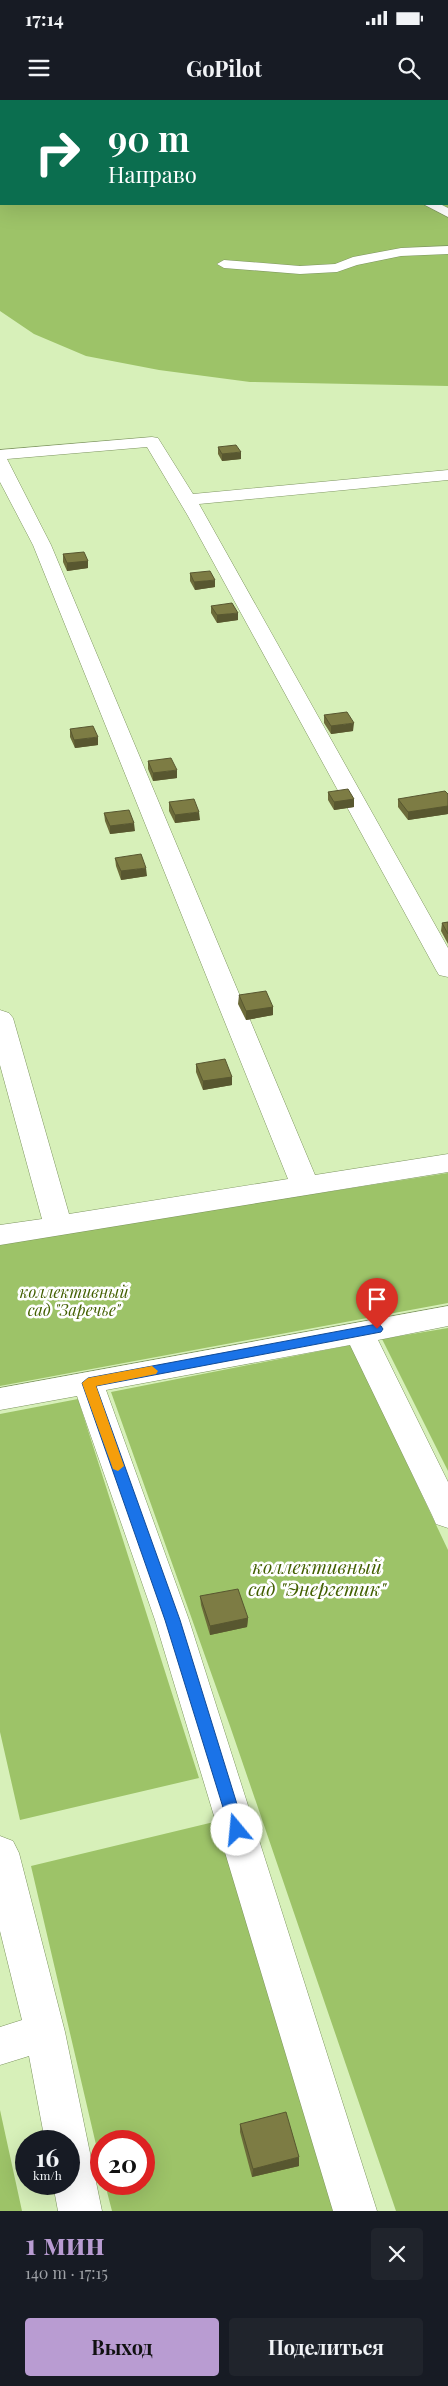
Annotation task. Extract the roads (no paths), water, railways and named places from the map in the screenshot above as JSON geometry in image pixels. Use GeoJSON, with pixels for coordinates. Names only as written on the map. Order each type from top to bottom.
{"type":"FeatureCollection","features":[{"type":"Feature","properties":{"kind":"lane"},"geometry":{"type":"LineString","coordinates":[[432,205],[448,213]]}},
{"type":"Feature","properties":{"kind":"lane"},"geometry":{"type":"LineString","coordinates":[[224,264],[300,270],[337,268],[353,261],[401,252],[448,250]]}},
{"type":"Feature","properties":{"kind":"lane"},"geometry":{"type":"LineString","coordinates":[[0,455],[152,442],[187,500],[448,970]]}},
{"type":"Feature","properties":{"kind":"lane"},"geometry":{"type":"LineString","coordinates":[[2,473],[46,554],[305,1186]]}},
{"type":"Feature","properties":{"kind":"lane"},"geometry":{"type":"LineString","coordinates":[[187,500],[448,475]]}},
{"type":"Feature","properties":{"kind":"lane"},"geometry":{"type":"LineString","coordinates":[[0,1018],[58,1225]]}},
{"type":"Feature","properties":{"kind":"lane"},"geometry":{"type":"LineString","coordinates":[[0,1235],[448,1163]]}},
{"type":"Feature","properties":{"kind":"lane"},"geometry":{"type":"LineString","coordinates":[[0,1399],[448,1316]]}},
{"type":"Feature","properties":{"kind":"lane"},"geometry":{"type":"LineString","coordinates":[[359,1332],[448,1515]]}},
{"type":"Feature","properties":{"kind":"lane"},"geometry":{"type":"LineString","coordinates":[[88,1383],[172,1620],[355,2211]]}},
{"type":"Feature","properties":{"kind":"lane"},"geometry":{"type":"LineString","coordinates":[[0,1853],[45,2032],[64,2130]]}},
{"type":"Feature","properties":{"kind":"lane"},"geometry":{"type":"LineString","coordinates":[[0,2046],[45,2032]]}},
{"type":"Feature","properties":{"kind":"lane"},"geometry":{"type":"LineString","coordinates":[[77,2195],[80,2211]]}},
{"type":"Feature","properties":{"kind":"park label","name":"коллективный сад \"Заречье\""},"geometry":{"type":"Point","coordinates":[74,1301]}},
{"type":"Feature","properties":{"kind":"park label","name":"коллективный сад \"Энергетик\""},"geometry":{"type":"Point","coordinates":[317,1578]}}]}
